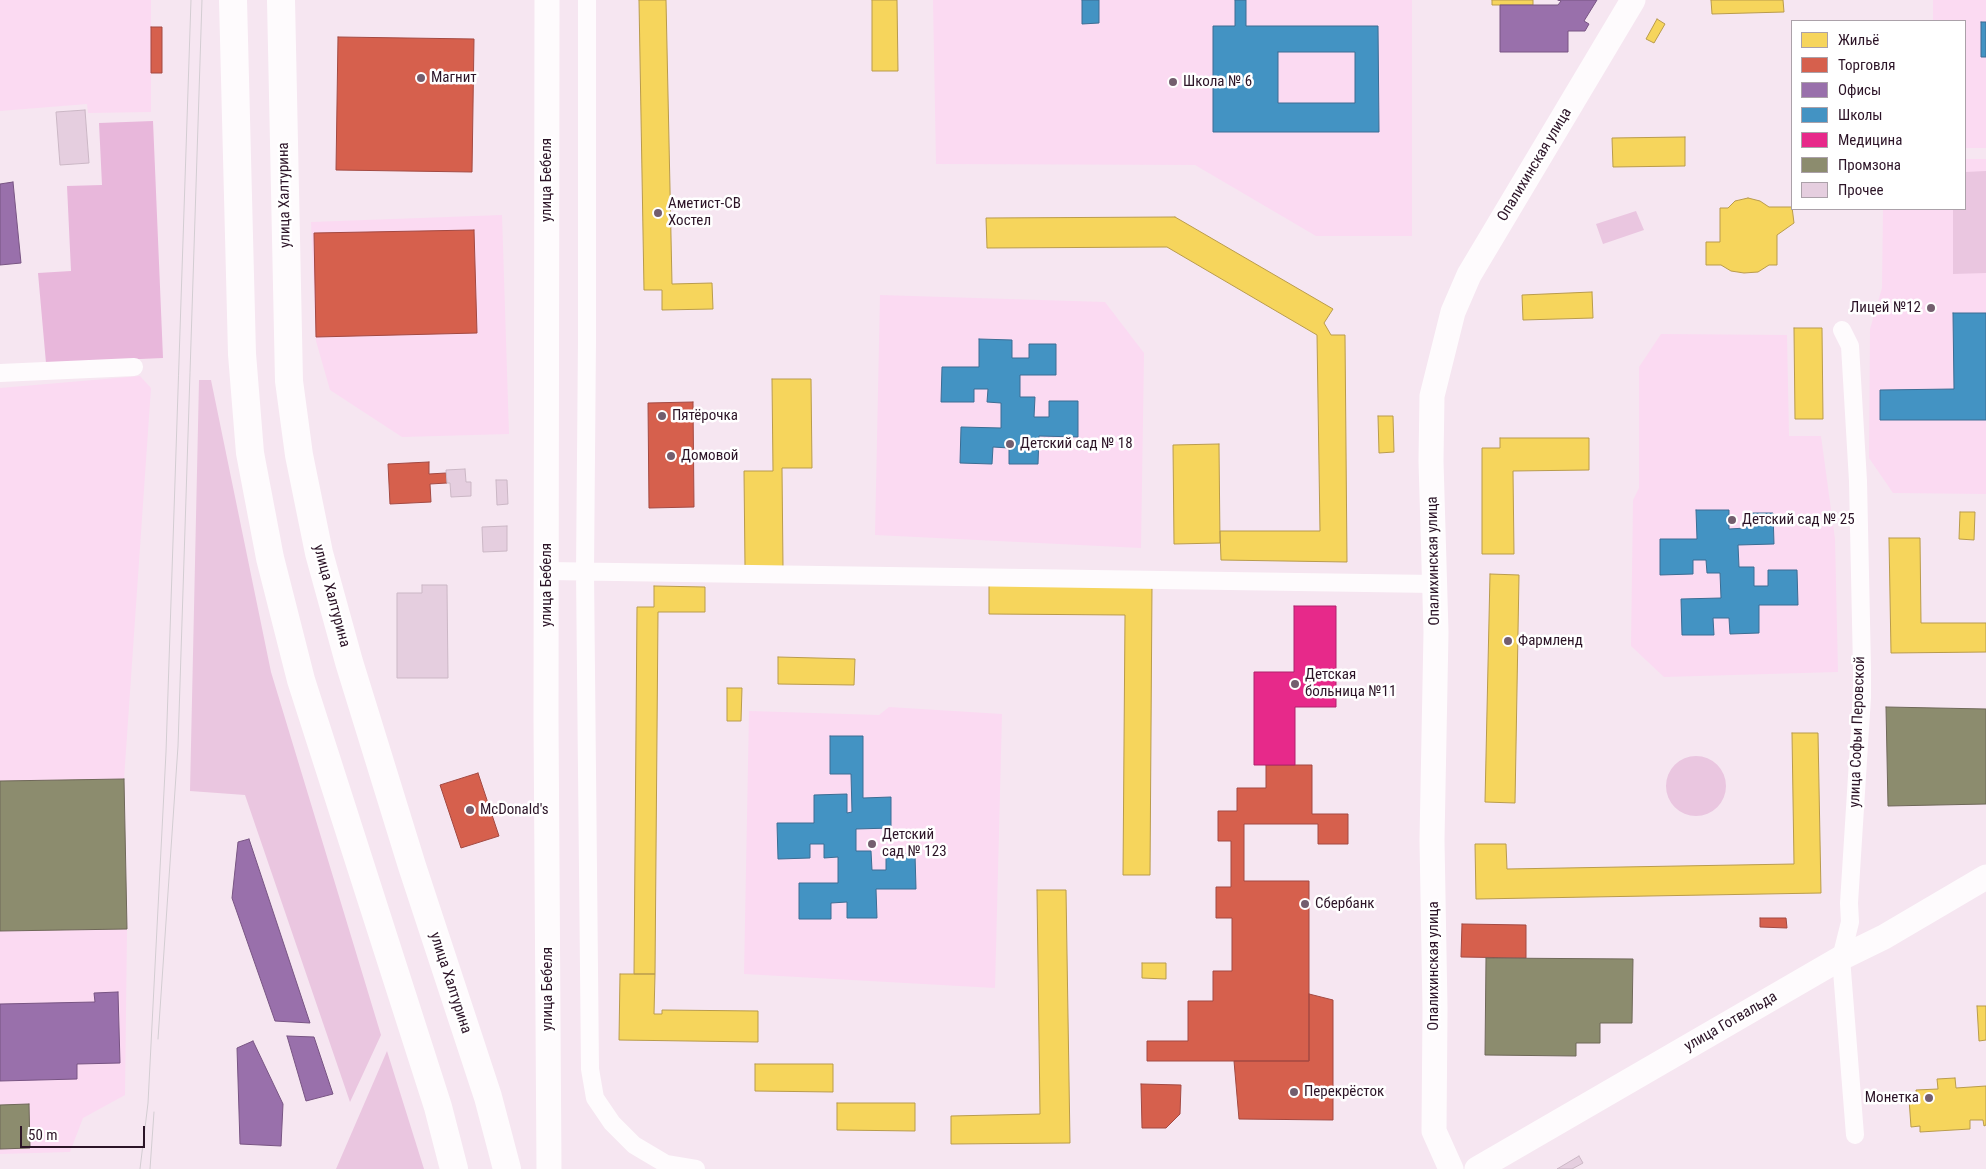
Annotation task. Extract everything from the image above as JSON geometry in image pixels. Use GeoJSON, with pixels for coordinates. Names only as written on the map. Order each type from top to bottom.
{"type":"FeatureCollection","features":[{"type":"Feature","properties":{"kind":"main road"},"geometry":{"type":"LineString","coordinates":[[233,0],[242,354],[250,453],[270,558],[301,680],[438,1108],[454,1169]]}},
{"type":"Feature","properties":{"kind":"main road","name":"улица Халтурина"},"geometry":{"type":"LineString","coordinates":[[281,0],[290,381],[301,465],[319,553],[349,662],[412,866],[488,1097],[507,1169]]}},
{"type":"Feature","properties":{"kind":"main road","name":"улица Бебеля"},"geometry":{"type":"LineString","coordinates":[[547,0],[548,572],[546,718],[549,1169]]}},
{"type":"Feature","properties":{"kind":"main road","name":"Опалихинская улица"},"geometry":{"type":"LineString","coordinates":[[1451,1169],[1434,1130],[1435,1009],[1432,832],[1436,654],[1431,461],[1432,396],[1453,312],[1469,275],[1633,0]]}},
{"type":"Feature","properties":{"kind":"main road","name":"улица Готвальда"},"geometry":{"type":"LineString","coordinates":[[1477,1169],[1841,958],[1884,937],[1986,877]]}},
{"type":"Feature","properties":{"kind":"street"},"geometry":{"type":"LineString","coordinates":[[587,0],[585,572],[590,1069],[596,1098],[612,1123],[634,1145],[666,1164],[696,1169]]}},
{"type":"Feature","properties":{"kind":"street","name":"улица Софьи Перовской"},"geometry":{"type":"LineString","coordinates":[[1842,330],[1850,346],[1857,472],[1862,697],[1849,903],[1850,922],[1841,958],[1855,1135]]}},
{"type":"Feature","properties":{"kind":"street"},"geometry":{"type":"LineString","coordinates":[[0,373],[134,366]]}},
{"type":"Feature","properties":{"kind":"street"},"geometry":{"type":"LineString","coordinates":[[548,572],[1434,584]]}},
{"type":"Feature","properties":{"kind":"shaded area"},"geometry":{"type":"Polygon","coordinates":[[[0,0],[151,0],[151,112],[88,113],[87,104],[0,111],[0,0]]]}},
{"type":"Feature","properties":{"kind":"shaded area","name":"Школа № 6"},"geometry":{"type":"Polygon","coordinates":[[[933,0],[1412,0],[1412,236],[1316,236],[1195,165],[936,164],[933,0]]]}},
{"type":"Feature","properties":{"kind":"shaded area"},"geometry":{"type":"Polygon","coordinates":[[[1933,0],[1986,0],[1986,148],[1966,148],[1966,20],[1933,20],[1933,0]]]}},
{"type":"Feature","properties":{"kind":"shaded area"},"geometry":{"type":"Polygon","coordinates":[[[153,121],[163,358],[46,363],[38,273],[71,271],[67,186],[102,185],[99,123],[153,121]]]}},
{"type":"Feature","properties":{"kind":"shaded area","name":"Лицей №12"},"geometry":{"type":"Polygon","coordinates":[[[1966,159],[1986,159],[1986,494],[1893,493],[1869,458],[1870,329],[1882,288],[1883,210],[1966,210],[1966,159]]]}},
{"type":"Feature","properties":{"kind":"shaded area"},"geometry":{"type":"Polygon","coordinates":[[[1986,171],[1986,273],[1953,274],[1953,210],[1966,210],[1966,172],[1986,171]]]}},
{"type":"Feature","properties":{"kind":"shaded area"},"geometry":{"type":"Polygon","coordinates":[[[1636,211],[1644,230],[1603,244],[1596,224],[1636,211]]]}},
{"type":"Feature","properties":{"kind":"shaded area"},"geometry":{"type":"Polygon","coordinates":[[[502,215],[509,434],[402,437],[330,390],[316,341],[311,222],[502,215]]]}},
{"type":"Feature","properties":{"kind":"shaded area","name":"Детский сад № 18"},"geometry":{"type":"Polygon","coordinates":[[[880,295],[1105,302],[1144,353],[1141,548],[875,535],[880,295]]]}},
{"type":"Feature","properties":{"kind":"shaded area","name":"Детский сад № 25"},"geometry":{"type":"Polygon","coordinates":[[[1661,334],[1787,335],[1789,436],[1821,436],[1835,539],[1838,672],[1664,677],[1631,646],[1633,500],[1639,488],[1639,367],[1661,334]]]}},
{"type":"Feature","properties":{"kind":"shaded area"},"geometry":{"type":"Polygon","coordinates":[[[140,376],[151,388],[124,779],[127,929],[125,1095],[83,1118],[70,1152],[0,1154],[0,388],[140,376]]]}},
{"type":"Feature","properties":{"kind":"shaded area"},"geometry":{"type":"Polygon","coordinates":[[[199,380],[211,380],[271,672],[381,1035],[350,1102],[245,795],[190,791],[199,380]]]}},
{"type":"Feature","properties":{"kind":"shaded area","name":"Детский сад № 123"},"geometry":{"type":"Polygon","coordinates":[[[889,707],[1002,714],[995,988],[744,974],[749,711],[879,715],[889,707]]]}},
{"type":"Feature","properties":{"kind":"shaded area"},"geometry":{"type":"Polygon","coordinates":[[[1696,756],[1713,761],[1721,769],[1726,786],[1721,803],[1713,811],[1696,816],[1679,811],[1671,803],[1666,786],[1671,769],[1679,761],[1696,756]]]}},
{"type":"Feature","properties":{"kind":"shaded area"},"geometry":{"type":"Polygon","coordinates":[[[387,1051],[424,1169],[336,1169],[387,1051]]]}},
{"type":"Feature","properties":{"kind":"building: Жильё"},"geometry":{"type":"Polygon","coordinates":[[[639,0],[666,0],[672,284],[712,283],[713,309],[662,310],[662,290],[644,290],[639,0]]]}},
{"type":"Feature","properties":{"kind":"building: Жильё"},"geometry":{"type":"Polygon","coordinates":[[[872,0],[897,0],[898,71],[872,71],[872,0]]]}},
{"type":"Feature","properties":{"kind":"building: Жильё"},"geometry":{"type":"Polygon","coordinates":[[[1492,0],[1533,0],[1533,5],[1492,5],[1492,0]]]}},
{"type":"Feature","properties":{"kind":"building: Жильё"},"geometry":{"type":"Polygon","coordinates":[[[1711,0],[1783,0],[1784,12],[1712,14],[1711,0]]]}},
{"type":"Feature","properties":{"kind":"building: Жильё"},"geometry":{"type":"Polygon","coordinates":[[[1657,19],[1665,24],[1654,43],[1646,39],[1657,19]]]}},
{"type":"Feature","properties":{"kind":"building: Жильё"},"geometry":{"type":"Polygon","coordinates":[[[1685,137],[1685,166],[1613,167],[1612,138],[1685,137]]]}},
{"type":"Feature","properties":{"kind":"building: Жильё"},"geometry":{"type":"Polygon","coordinates":[[[1748,198],[1760,201],[1769,207],[1791,207],[1794,223],[1777,235],[1777,265],[1769,265],[1758,272],[1744,273],[1731,271],[1721,265],[1706,265],[1706,242],[1720,242],[1720,208],[1728,208],[1735,201],[1748,198]]]}},
{"type":"Feature","properties":{"kind":"building: Жильё"},"geometry":{"type":"Polygon","coordinates":[[[1175,217],[1333,309],[1324,323],[1331,335],[1345,335],[1347,562],[1221,560],[1220,531],[1320,531],[1317,335],[1167,247],[987,248],[986,218],[1175,217]]]}},
{"type":"Feature","properties":{"kind":"building: Жильё"},"geometry":{"type":"Polygon","coordinates":[[[1592,292],[1593,318],[1523,320],[1522,295],[1592,292]]]}},
{"type":"Feature","properties":{"kind":"building: Жильё"},"geometry":{"type":"Polygon","coordinates":[[[1794,328],[1822,328],[1823,419],[1795,419],[1794,328]]]}},
{"type":"Feature","properties":{"kind":"building: Жильё"},"geometry":{"type":"Polygon","coordinates":[[[772,379],[811,379],[812,468],[782,468],[783,567],[745,567],[744,471],[773,471],[772,379]]]}},
{"type":"Feature","properties":{"kind":"building: Жильё"},"geometry":{"type":"Polygon","coordinates":[[[1378,416],[1393,416],[1394,452],[1379,453],[1378,416]]]}},
{"type":"Feature","properties":{"kind":"building: Жильё"},"geometry":{"type":"Polygon","coordinates":[[[1500,438],[1589,438],[1589,470],[1513,471],[1514,554],[1482,554],[1482,448],[1500,448],[1500,438]]]}},
{"type":"Feature","properties":{"kind":"building: Жильё"},"geometry":{"type":"Polygon","coordinates":[[[1219,444],[1220,543],[1174,544],[1173,445],[1219,444]]]}},
{"type":"Feature","properties":{"kind":"building: Жильё"},"geometry":{"type":"Polygon","coordinates":[[[1960,512],[1975,512],[1974,540],[1959,539],[1960,512]]]}},
{"type":"Feature","properties":{"kind":"building: Жильё"},"geometry":{"type":"Polygon","coordinates":[[[1889,538],[1920,538],[1921,623],[1986,623],[1986,652],[1891,653],[1889,538]]]}},
{"type":"Feature","properties":{"kind":"building: Жильё"},"geometry":{"type":"Polygon","coordinates":[[[1490,574],[1519,575],[1515,803],[1485,802],[1490,574]]]}},
{"type":"Feature","properties":{"kind":"building: Жильё"},"geometry":{"type":"Polygon","coordinates":[[[989,585],[1152,586],[1150,875],[1123,875],[1125,615],[989,614],[989,585]]]}},
{"type":"Feature","properties":{"kind":"building: Жильё"},"geometry":{"type":"Polygon","coordinates":[[[654,586],[705,587],[705,612],[658,612],[655,974],[634,974],[637,607],[654,607],[654,586]]]}},
{"type":"Feature","properties":{"kind":"building: Жильё"},"geometry":{"type":"Polygon","coordinates":[[[778,657],[855,659],[854,685],[778,684],[778,657]]]}},
{"type":"Feature","properties":{"kind":"building: Жильё"},"geometry":{"type":"Polygon","coordinates":[[[727,688],[742,688],[741,721],[727,721],[727,688]]]}},
{"type":"Feature","properties":{"kind":"building: Жильё"},"geometry":{"type":"Polygon","coordinates":[[[1792,733],[1818,733],[1821,893],[1476,899],[1475,844],[1506,844],[1507,869],[1794,864],[1792,733]]]}},
{"type":"Feature","properties":{"kind":"building: Жильё"},"geometry":{"type":"Polygon","coordinates":[[[1037,890],[1066,890],[1070,1143],[951,1144],[951,1116],[1040,1114],[1037,890]]]}},
{"type":"Feature","properties":{"kind":"building: Жильё"},"geometry":{"type":"Polygon","coordinates":[[[1142,963],[1166,963],[1166,979],[1142,978],[1142,963]]]}},
{"type":"Feature","properties":{"kind":"building: Жильё"},"geometry":{"type":"Polygon","coordinates":[[[620,974],[655,974],[654,1014],[662,1014],[662,1010],[758,1011],[758,1042],[619,1040],[620,974]]]}},
{"type":"Feature","properties":{"kind":"building: Жильё"},"geometry":{"type":"Polygon","coordinates":[[[1977,1006],[1986,1006],[1986,1040],[1979,1041],[1977,1006]]]}},
{"type":"Feature","properties":{"kind":"building: Жильё"},"geometry":{"type":"Polygon","coordinates":[[[755,1064],[833,1064],[833,1092],[755,1091],[755,1064]]]}},
{"type":"Feature","properties":{"kind":"building: Жильё"},"geometry":{"type":"Polygon","coordinates":[[[1955,1078],[1956,1088],[1986,1086],[1986,1125],[1984,1126],[1983,1120],[1970,1120],[1970,1129],[1920,1132],[1920,1126],[1911,1127],[1909,1099],[1917,1099],[1916,1090],[1938,1089],[1937,1079],[1955,1078]]]}},
{"type":"Feature","properties":{"kind":"building: Жильё"},"geometry":{"type":"Polygon","coordinates":[[[837,1103],[915,1103],[915,1131],[837,1130],[837,1103]]]}},
{"type":"Feature","properties":{"kind":"building: Торговля"},"geometry":{"type":"Polygon","coordinates":[[[151,27],[162,27],[162,73],[151,73],[151,27]]]}},
{"type":"Feature","properties":{"kind":"building: Торговля"},"geometry":{"type":"Polygon","coordinates":[[[338,37],[474,39],[472,172],[336,170],[338,37]]]}},
{"type":"Feature","properties":{"kind":"building: Торговля"},"geometry":{"type":"Polygon","coordinates":[[[474,230],[477,333],[316,337],[314,233],[474,230]]]}},
{"type":"Feature","properties":{"kind":"building: Торговля","name":"Домовой"},"geometry":{"type":"Polygon","coordinates":[[[693,402],[694,507],[649,508],[648,403],[693,402]]]}},
{"type":"Feature","properties":{"kind":"building: Торговля"},"geometry":{"type":"Polygon","coordinates":[[[429,462],[429,474],[446,473],[447,483],[430,484],[431,502],[390,504],[388,464],[429,462]]]}},
{"type":"Feature","properties":{"kind":"building: Торговля"},"geometry":{"type":"Polygon","coordinates":[[[1266,765],[1312,765],[1312,814],[1348,814],[1348,844],[1318,844],[1318,824],[1244,824],[1244,881],[1309,881],[1309,1061],[1147,1061],[1147,1041],[1188,1041],[1188,1001],[1213,1001],[1213,971],[1232,971],[1232,918],[1216,918],[1216,887],[1231,887],[1231,841],[1218,841],[1218,811],[1237,811],[1237,788],[1266,788],[1266,765]]]}},
{"type":"Feature","properties":{"kind":"building: Торговля","name":"McDonald's"},"geometry":{"type":"Polygon","coordinates":[[[478,773],[499,836],[461,848],[440,785],[478,773]]]}},
{"type":"Feature","properties":{"kind":"building: Торговля"},"geometry":{"type":"Polygon","coordinates":[[[1760,918],[1786,918],[1787,928],[1760,927],[1760,918]]]}},
{"type":"Feature","properties":{"kind":"building: Торговля"},"geometry":{"type":"Polygon","coordinates":[[[1462,924],[1526,925],[1526,958],[1461,957],[1462,924]]]}},
{"type":"Feature","properties":{"kind":"building: Торговля"},"geometry":{"type":"Polygon","coordinates":[[[1309,994],[1333,1000],[1333,1120],[1239,1119],[1234,1061],[1309,1061],[1309,994]]]}},
{"type":"Feature","properties":{"kind":"building: Торговля"},"geometry":{"type":"Polygon","coordinates":[[[1141,1084],[1181,1085],[1180,1114],[1166,1128],[1142,1128],[1141,1084]]]}},
{"type":"Feature","properties":{"kind":"building: Офисы"},"geometry":{"type":"Polygon","coordinates":[[[1558,0],[1597,0],[1584,21],[1589,24],[1585,31],[1568,31],[1568,52],[1500,52],[1500,5],[1558,5],[1561,1],[1558,0]]]}},
{"type":"Feature","properties":{"kind":"building: Офисы"},"geometry":{"type":"Polygon","coordinates":[[[13,182],[21,263],[0,265],[0,184],[13,182]]]}},
{"type":"Feature","properties":{"kind":"building: Офисы"},"geometry":{"type":"Polygon","coordinates":[[[249,839],[310,1023],[275,1021],[232,898],[238,842],[249,839]]]}},
{"type":"Feature","properties":{"kind":"building: Офисы"},"geometry":{"type":"Polygon","coordinates":[[[118,992],[120,1063],[77,1064],[77,1079],[0,1081],[0,1004],[95,1002],[94,993],[118,992]]]}},
{"type":"Feature","properties":{"kind":"building: Офисы"},"geometry":{"type":"Polygon","coordinates":[[[287,1036],[314,1037],[333,1094],[306,1101],[287,1036]]]}},
{"type":"Feature","properties":{"kind":"building: Офисы"},"geometry":{"type":"Polygon","coordinates":[[[253,1041],[283,1104],[281,1146],[240,1144],[237,1048],[253,1041]]]}},
{"type":"Feature","properties":{"kind":"building: Школы"},"geometry":{"type":"Polygon","coordinates":[[[1082,0],[1099,0],[1099,23],[1082,24],[1082,0]]]}},
{"type":"Feature","properties":{"kind":"building: Школы"},"geometry":{"type":"Polygon","coordinates":[[[1235,0],[1246,0],[1246,26],[1378,26],[1379,132],[1213,132],[1213,26],[1235,26],[1235,0]],[[1278,52],[1278,103],[1355,103],[1355,52],[1278,52]]]}},
{"type":"Feature","properties":{"kind":"building: Школы"},"geometry":{"type":"Polygon","coordinates":[[[1981,22],[1986,22],[1986,57],[1981,57],[1981,22]]]}},
{"type":"Feature","properties":{"kind":"building: Школы"},"geometry":{"type":"Polygon","coordinates":[[[1953,313],[1986,313],[1986,420],[1880,420],[1880,390],[1954,389],[1953,313]]]}},
{"type":"Feature","properties":{"kind":"building: Школы"},"geometry":{"type":"Polygon","coordinates":[[[979,339],[1012,340],[1012,358],[1029,358],[1029,344],[1056,344],[1056,375],[1020,375],[1020,397],[1035,397],[1034,417],[1049,417],[1049,401],[1078,401],[1078,437],[1039,436],[1038,464],[1009,464],[1009,448],[993,447],[992,464],[960,463],[961,427],[1001,428],[1001,403],[987,402],[988,389],[974,389],[974,402],[941,402],[942,367],[979,367],[979,339]]]}},
{"type":"Feature","properties":{"kind":"building: Школы"},"geometry":{"type":"Polygon","coordinates":[[[1696,510],[1729,510],[1729,529],[1746,528],[1746,513],[1773,513],[1774,544],[1738,545],[1739,567],[1754,567],[1754,586],[1768,586],[1768,570],[1797,570],[1798,605],[1759,605],[1759,633],[1730,634],[1729,618],[1713,618],[1714,635],[1682,635],[1681,599],[1721,598],[1720,573],[1707,573],[1706,560],[1693,560],[1693,574],[1660,575],[1660,539],[1697,539],[1696,510]]]}},
{"type":"Feature","properties":{"kind":"building: Школы"},"geometry":{"type":"Polygon","coordinates":[[[830,736],[863,736],[863,798],[891,797],[891,828],[856,829],[856,851],[871,851],[872,870],[886,870],[886,854],[915,854],[916,889],[876,889],[877,918],[847,918],[847,902],[831,903],[831,919],[799,919],[799,883],[838,883],[838,857],[824,858],[824,844],[810,844],[810,858],[778,859],[777,823],[814,823],[814,795],[847,794],[847,813],[852,812],[851,774],[830,774],[830,736]]]}},
{"type":"Feature","properties":{"kind":"building: Медицина","name":"Детская больница №11"},"geometry":{"type":"Polygon","coordinates":[[[1294,606],[1336,606],[1336,707],[1295,707],[1295,765],[1254,765],[1254,672],[1294,672],[1294,606]]]}},
{"type":"Feature","properties":{"kind":"building: Промзона"},"geometry":{"type":"Polygon","coordinates":[[[1886,707],[1986,709],[1986,804],[1888,806],[1886,707]]]}},
{"type":"Feature","properties":{"kind":"building: Промзона"},"geometry":{"type":"Polygon","coordinates":[[[124,779],[127,929],[0,931],[0,781],[124,779]]]}},
{"type":"Feature","properties":{"kind":"building: Промзона"},"geometry":{"type":"Polygon","coordinates":[[[1486,958],[1633,959],[1632,1023],[1600,1023],[1600,1043],[1576,1043],[1576,1056],[1485,1055],[1486,958]]]}},
{"type":"Feature","properties":{"kind":"building: Промзона"},"geometry":{"type":"Polygon","coordinates":[[[29,1104],[30,1148],[0,1149],[0,1105],[29,1104]]]}},
{"type":"Feature","properties":{"kind":"building: Прочее"},"geometry":{"type":"Polygon","coordinates":[[[85,110],[89,163],[60,165],[56,112],[85,110]]]}},
{"type":"Feature","properties":{"kind":"building: Прочее"},"geometry":{"type":"Polygon","coordinates":[[[465,469],[466,482],[471,482],[471,496],[451,497],[450,483],[447,483],[446,470],[465,469]]]}},
{"type":"Feature","properties":{"kind":"building: Прочее"},"geometry":{"type":"Polygon","coordinates":[[[496,480],[507,480],[508,504],[497,505],[496,480]]]}},
{"type":"Feature","properties":{"kind":"building: Прочее"},"geometry":{"type":"Polygon","coordinates":[[[507,526],[507,551],[483,552],[482,527],[507,526]]]}},
{"type":"Feature","properties":{"kind":"building: Прочее"},"geometry":{"type":"Polygon","coordinates":[[[422,585],[447,585],[448,678],[397,678],[397,593],[422,593],[422,585]]]}},
{"type":"Feature","properties":{"kind":"building: Прочее"},"geometry":{"type":"Polygon","coordinates":[[[1579,1156],[1583,1163],[1572,1169],[1557,1169],[1579,1156]]]}},
{"type":"Feature","properties":{"kind":"tram line"},"geometry":{"type":"LineString","coordinates":[[140,1169],[148,1103],[166,752],[191,0]]}},
{"type":"Feature","properties":{"kind":"tram line"},"geometry":{"type":"LineString","coordinates":[[158,1039],[178,746],[202,0]]}},
{"type":"Feature","properties":{"kind":"tram line"},"geometry":{"type":"LineString","coordinates":[[150,1169],[154,1112]]}},
{"type":"Feature","properties":{"kind":"place","name":"Магнит"},"geometry":{"type":"Point","coordinates":[421,78]}},
{"type":"Feature","properties":{"kind":"place","name":"Школа № 6"},"geometry":{"type":"Point","coordinates":[1173,82]}},
{"type":"Feature","properties":{"kind":"place","name":"Аметист-СВ Хостел"},"geometry":{"type":"Point","coordinates":[658,213]}},
{"type":"Feature","properties":{"kind":"place","name":"Лицей №12"},"geometry":{"type":"Point","coordinates":[1931,308]}},
{"type":"Feature","properties":{"kind":"place","name":"Пятёрочка"},"geometry":{"type":"Point","coordinates":[662,416]}},
{"type":"Feature","properties":{"kind":"place","name":"Детский сад № 18"},"geometry":{"type":"Point","coordinates":[1010,444]}},
{"type":"Feature","properties":{"kind":"place","name":"Домовой"},"geometry":{"type":"Point","coordinates":[671,456]}},
{"type":"Feature","properties":{"kind":"place","name":"Детский сад № 25"},"geometry":{"type":"Point","coordinates":[1732,520]}},
{"type":"Feature","properties":{"kind":"place","name":"Фармленд"},"geometry":{"type":"Point","coordinates":[1508,641]}},
{"type":"Feature","properties":{"kind":"place","name":"Детская больница №11"},"geometry":{"type":"Point","coordinates":[1295,684]}},
{"type":"Feature","properties":{"kind":"place","name":"McDonald's"},"geometry":{"type":"Point","coordinates":[470,810]}},
{"type":"Feature","properties":{"kind":"place","name":"Детский сад № 123"},"geometry":{"type":"Point","coordinates":[872,844]}},
{"type":"Feature","properties":{"kind":"place","name":"Сбербанк"},"geometry":{"type":"Point","coordinates":[1305,904]}},
{"type":"Feature","properties":{"kind":"place","name":"Перекрёсток"},"geometry":{"type":"Point","coordinates":[1294,1092]}},
{"type":"Feature","properties":{"kind":"place","name":"Монетка"},"geometry":{"type":"Point","coordinates":[1929,1098]}}]}
